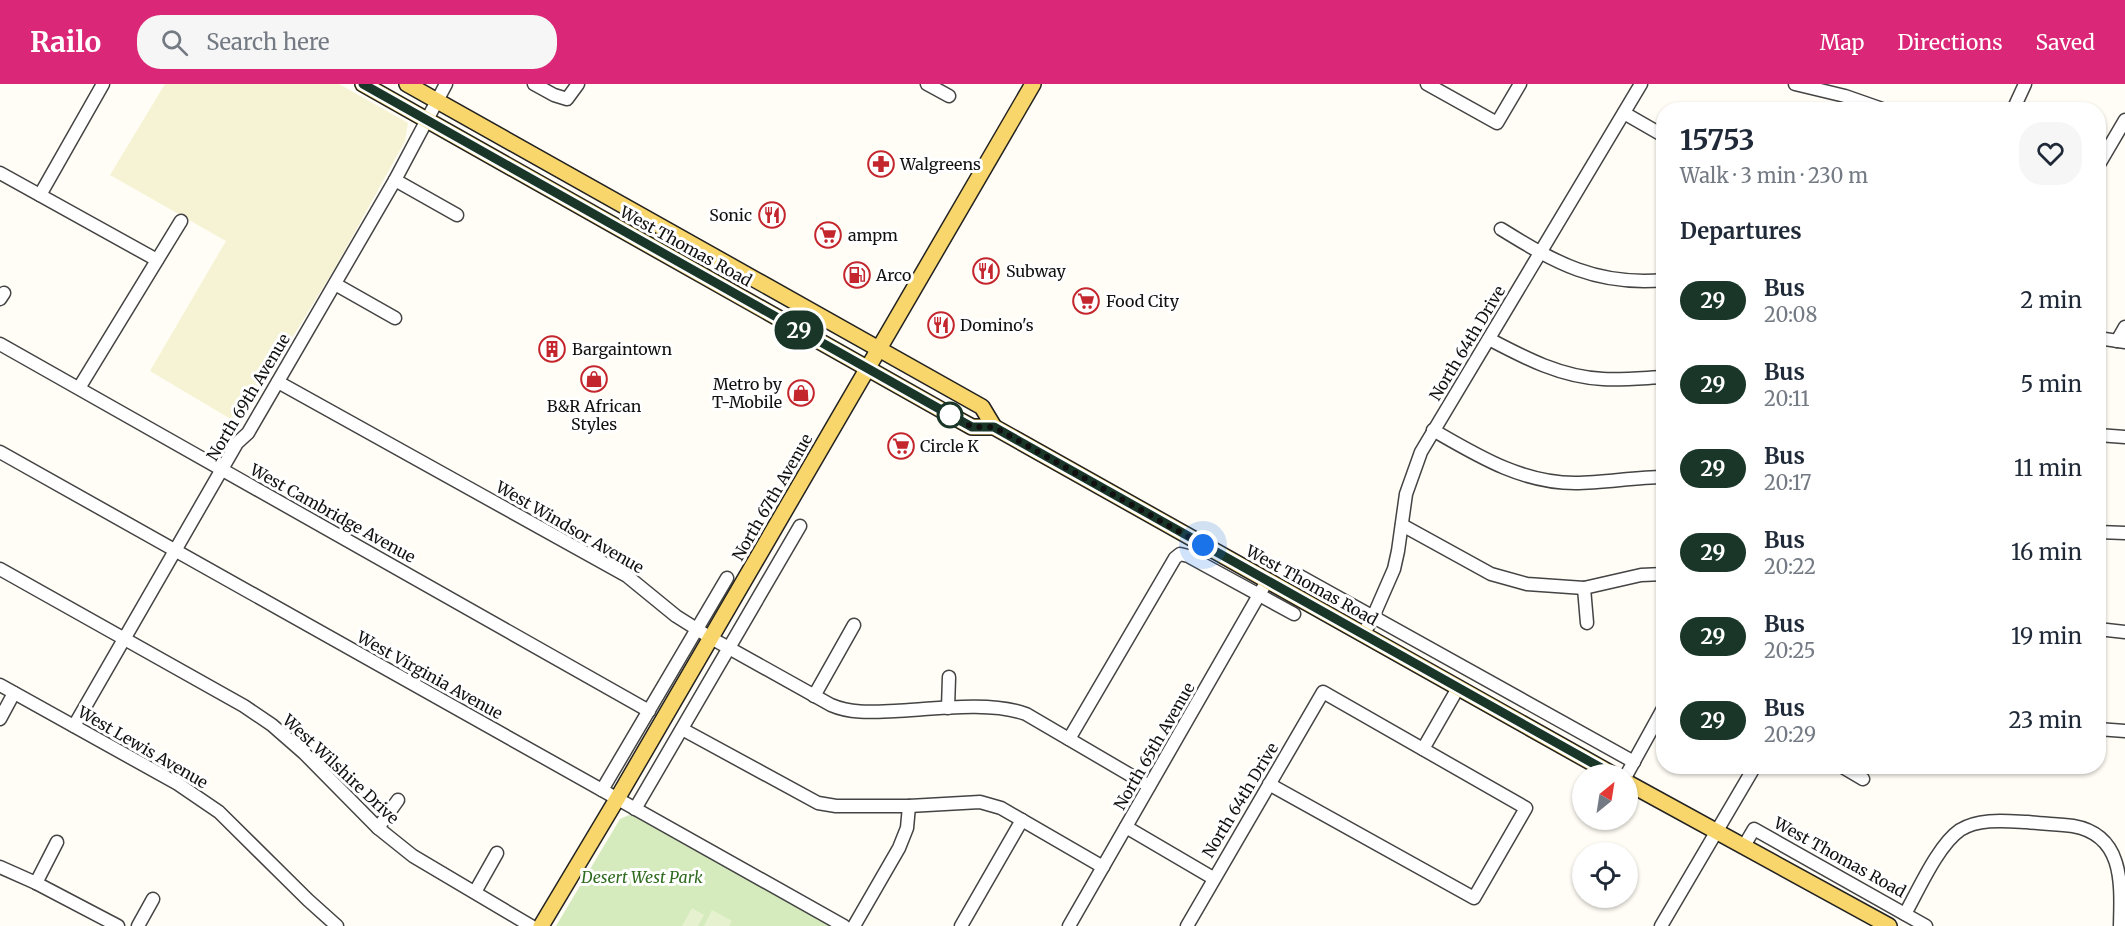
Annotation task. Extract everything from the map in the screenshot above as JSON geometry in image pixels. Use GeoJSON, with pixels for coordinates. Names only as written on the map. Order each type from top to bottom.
{"type":"FeatureCollection","features":[{"type":"Feature","properties":{"kind":"main road","name":"West Thomas Road"},"geometry":{"type":"LineString","coordinates":[[407,84],[981,406],[994,427],[1263,588],[1363,635],[1594,764]]}},
{"type":"Feature","properties":{"kind":"main road","name":"North 67th Avenue"},"geometry":{"type":"LineString","coordinates":[[541,926],[1033,84]]}},
{"type":"Feature","properties":{"kind":"main road","name":"West Thomas Road"},"geometry":{"type":"LineString","coordinates":[[370,86],[972,427],[994,427]]}},
{"type":"Feature","properties":{"kind":"main road"},"geometry":{"type":"LineString","coordinates":[[1638,789],[1889,926]]}},
{"type":"Feature","properties":{"kind":"street"},"geometry":{"type":"LineString","coordinates":[[40,195],[104,84]]}},
{"type":"Feature","properties":{"kind":"street","name":"North 69th Avenue"},"geometry":{"type":"LineString","coordinates":[[74,726],[237,443],[248,433],[335,284],[395,180],[446,84]]}},
{"type":"Feature","properties":{"kind":"street"},"geometry":{"type":"LineString","coordinates":[[534,84],[567,99],[578,84]]}},
{"type":"Feature","properties":{"kind":"street"},"geometry":{"type":"LineString","coordinates":[[927,84],[949,96]]}},
{"type":"Feature","properties":{"kind":"street"},"geometry":{"type":"LineString","coordinates":[[1427,84],[1497,123],[1520,84]]}},
{"type":"Feature","properties":{"kind":"street","name":"North 64th Drive"},"geometry":{"type":"LineString","coordinates":[[1363,635],[1394,569],[1406,494],[1415,466],[1433,430],[1641,84]]}},
{"type":"Feature","properties":{"kind":"street"},"geometry":{"type":"LineString","coordinates":[[1794,84],[1862,102]]}},
{"type":"Feature","properties":{"kind":"street"},"geometry":{"type":"LineString","coordinates":[[2017,102],[2025,84]]}},
{"type":"Feature","properties":{"kind":"street"},"geometry":{"type":"LineString","coordinates":[[1624,113],[1656,131]]}},
{"type":"Feature","properties":{"kind":"street"},"geometry":{"type":"LineString","coordinates":[[2106,152],[2125,120]]}},
{"type":"Feature","properties":{"kind":"street"},"geometry":{"type":"LineString","coordinates":[[0,173],[157,260]]}},
{"type":"Feature","properties":{"kind":"street"},"geometry":{"type":"LineString","coordinates":[[395,180],[457,215]]}},
{"type":"Feature","properties":{"kind":"street"},"geometry":{"type":"LineString","coordinates":[[79,388],[181,221]]}},
{"type":"Feature","properties":{"kind":"street"},"geometry":{"type":"LineString","coordinates":[[1501,229],[1539,253],[1567,266],[1603,278],[1630,282],[1656,280]]}},
{"type":"Feature","properties":{"kind":"street"},"geometry":{"type":"LineString","coordinates":[[335,284],[395,318]]}},
{"type":"Feature","properties":{"kind":"street"},"geometry":{"type":"LineString","coordinates":[[2106,339],[2121,341],[2125,327]]}},
{"type":"Feature","properties":{"kind":"street"},"geometry":{"type":"LineString","coordinates":[[1489,339],[1534,363],[1565,373],[1602,379],[1656,377]]}},
{"type":"Feature","properties":{"kind":"street","name":"West Cambridge Avenue"},"geometry":{"type":"LineString","coordinates":[[0,344],[649,711]]}},
{"type":"Feature","properties":{"kind":"street","name":"West Windsor Avenue"},"geometry":{"type":"LineString","coordinates":[[278,382],[627,576],[676,616],[711,638],[842,710],[859,712],[996,708],[1016,711],[1149,786]]}},
{"type":"Feature","properties":{"kind":"street"},"geometry":{"type":"LineString","coordinates":[[1433,430],[1483,458],[1538,478],[1574,483],[1656,478]]}},
{"type":"Feature","properties":{"kind":"street"},"geometry":{"type":"LineString","coordinates":[[2106,436],[2125,437]]}},
{"type":"Feature","properties":{"kind":"street","name":"West Virginia Avenue"},"geometry":{"type":"LineString","coordinates":[[0,452],[844,926]]}},
{"type":"Feature","properties":{"kind":"street"},"geometry":{"type":"LineString","coordinates":[[1402,525],[1491,574],[1527,584],[1584,588],[1641,575],[1656,574]]}},
{"type":"Feature","properties":{"kind":"street"},"geometry":{"type":"LineString","coordinates":[[635,809],[800,526]]}},
{"type":"Feature","properties":{"kind":"street"},"geometry":{"type":"LineString","coordinates":[[2106,533],[2125,534]]}},
{"type":"Feature","properties":{"kind":"street","name":"West Thomas Road"},"geometry":{"type":"LineString","coordinates":[[1069,739],[1175,558],[1180,554],[1263,588],[1294,615]]}},
{"type":"Feature","properties":{"kind":"street","name":"West Wilshire Drive"},"geometry":{"type":"LineString","coordinates":[[0,569],[243,706],[272,725],[304,753],[378,828],[413,856],[531,926]]}},
{"type":"Feature","properties":{"kind":"street","name":"West Thomas Road"},"geometry":{"type":"LineString","coordinates":[[1298,575],[1634,762]]}},
{"type":"Feature","properties":{"kind":"street","name":"North 67th Avenue"},"geometry":{"type":"LineString","coordinates":[[602,790],[727,579]]}},
{"type":"Feature","properties":{"kind":"street","name":"North 65th Avenue"},"geometry":{"type":"LineString","coordinates":[[1069,926],[1263,588]]}},
{"type":"Feature","properties":{"kind":"street"},"geometry":{"type":"LineString","coordinates":[[1584,588],[1587,623]]}},
{"type":"Feature","properties":{"kind":"street"},"geometry":{"type":"LineString","coordinates":[[814,696],[854,626]]}},
{"type":"Feature","properties":{"kind":"street"},"geometry":{"type":"LineString","coordinates":[[2106,630],[2125,632]]}},
{"type":"Feature","properties":{"kind":"street"},"geometry":{"type":"LineString","coordinates":[[948,708],[949,677]]}},
{"type":"Feature","properties":{"kind":"street","name":"West Lewis Avenue"},"geometry":{"type":"LineString","coordinates":[[0,686],[178,784],[219,812],[337,926]]}},
{"type":"Feature","properties":{"kind":"street"},"geometry":{"type":"LineString","coordinates":[[1269,784],[1474,898],[1526,808],[1423,749],[1458,688]]}},
{"type":"Feature","properties":{"kind":"street","name":"North 64th Drive"},"geometry":{"type":"LineString","coordinates":[[1187,926],[1323,692],[1423,749]]}},
{"type":"Feature","properties":{"kind":"street"},"geometry":{"type":"LineString","coordinates":[[0,719],[14,693]]}},
{"type":"Feature","properties":{"kind":"street"},"geometry":{"type":"LineString","coordinates":[[1634,762],[1656,722]]}},
{"type":"Feature","properties":{"kind":"street"},"geometry":{"type":"LineString","coordinates":[[682,729],[818,803],[836,806],[909,806],[980,802],[1001,808],[1103,867]]}},
{"type":"Feature","properties":{"kind":"street"},"geometry":{"type":"LineString","coordinates":[[2106,730],[2125,731]]}},
{"type":"Feature","properties":{"kind":"street"},"geometry":{"type":"LineString","coordinates":[[1661,926],[1750,774]]}},
{"type":"Feature","properties":{"kind":"street"},"geometry":{"type":"LineString","coordinates":[[1855,774],[1863,779]]}},
{"type":"Feature","properties":{"kind":"street"},"geometry":{"type":"LineString","coordinates":[[378,828],[398,800]]}},
{"type":"Feature","properties":{"kind":"street"},"geometry":{"type":"LineString","coordinates":[[854,926],[899,848],[907,828],[909,806]]}},
{"type":"Feature","properties":{"kind":"street"},"geometry":{"type":"LineString","coordinates":[[961,926],[1022,820]]}},
{"type":"Feature","properties":{"kind":"street"},"geometry":{"type":"LineString","coordinates":[[1905,914],[1941,850],[1967,820],[2006,821],[2073,826],[2110,838],[2121,878],[2120,926]]}},
{"type":"Feature","properties":{"kind":"street"},"geometry":{"type":"LineString","coordinates":[[1126,827],[1214,878]]}},
{"type":"Feature","properties":{"kind":"street","name":"West Thomas Road"},"geometry":{"type":"LineString","coordinates":[[1744,846],[1754,829],[1926,926]]}},
{"type":"Feature","properties":{"kind":"street"},"geometry":{"type":"LineString","coordinates":[[36,883],[57,842]]}},
{"type":"Feature","properties":{"kind":"street"},"geometry":{"type":"LineString","coordinates":[[475,892],[497,854]]}},
{"type":"Feature","properties":{"kind":"street"},"geometry":{"type":"LineString","coordinates":[[0,867],[118,926]]}},
{"type":"Feature","properties":{"kind":"street"},"geometry":{"type":"LineString","coordinates":[[138,926],[153,899]]}},
{"type":"Feature","properties":{"kind":"shaded area"},"geometry":{"type":"Polygon","coordinates":[[[165,84],[339,84],[408,123],[405,141],[335,268],[239,424],[150,371],[226,241],[110,175],[165,84]]]}},
{"type":"Feature","properties":{"kind":"green space","name":"Desert West Park"},"geometry":{"type":"Polygon","coordinates":[[[629,815],[830,926],[556,926],[620,819],[629,815]]]}},
{"type":"Feature","properties":{"kind":"green space"},"geometry":{"type":"Polygon","coordinates":[[[692,908],[704,915],[698,926],[682,926],[692,908]]]}},
{"type":"Feature","properties":{"kind":"green space"},"geometry":{"type":"Polygon","coordinates":[[[712,910],[732,921],[729,926],[704,926],[712,910]]]}},
{"type":"Feature","properties":{"kind":"bus line","name":"29"},"geometry":{"type":"LineString","coordinates":[[363,84],[952,416],[972,427],[994,427],[1594,764]]}},
{"type":"Feature","properties":{"kind":"place","name":"Walgreens"},"geometry":{"type":"Point","coordinates":[881,164]}},
{"type":"Feature","properties":{"kind":"place","name":"Sonic"},"geometry":{"type":"Point","coordinates":[772,215]}},
{"type":"Feature","properties":{"kind":"place","name":"ampm"},"geometry":{"type":"Point","coordinates":[828,235]}},
{"type":"Feature","properties":{"kind":"place","name":"Subway"},"geometry":{"type":"Point","coordinates":[986,271]}},
{"type":"Feature","properties":{"kind":"place","name":"Arco"},"geometry":{"type":"Point","coordinates":[857,275]}},
{"type":"Feature","properties":{"kind":"place","name":"Food City"},"geometry":{"type":"Point","coordinates":[1086,301]}},
{"type":"Feature","properties":{"kind":"place","name":"Domino's"},"geometry":{"type":"Point","coordinates":[941,325]}},
{"type":"Feature","properties":{"kind":"place","name":"Bargaintown"},"geometry":{"type":"Point","coordinates":[552,349]}},
{"type":"Feature","properties":{"kind":"place","name":"B&R African Styles"},"geometry":{"type":"Point","coordinates":[594,379]}},
{"type":"Feature","properties":{"kind":"place","name":"Metro by T-Mobile"},"geometry":{"type":"Point","coordinates":[801,393]}},
{"type":"Feature","properties":{"kind":"place","name":"Circle K"},"geometry":{"type":"Point","coordinates":[901,446]}},
{"type":"Feature","properties":{"kind":"route"},"geometry":{"type":"LineString","coordinates":[[950,415],[972,427],[994,427],[1203,545]]}}]}
